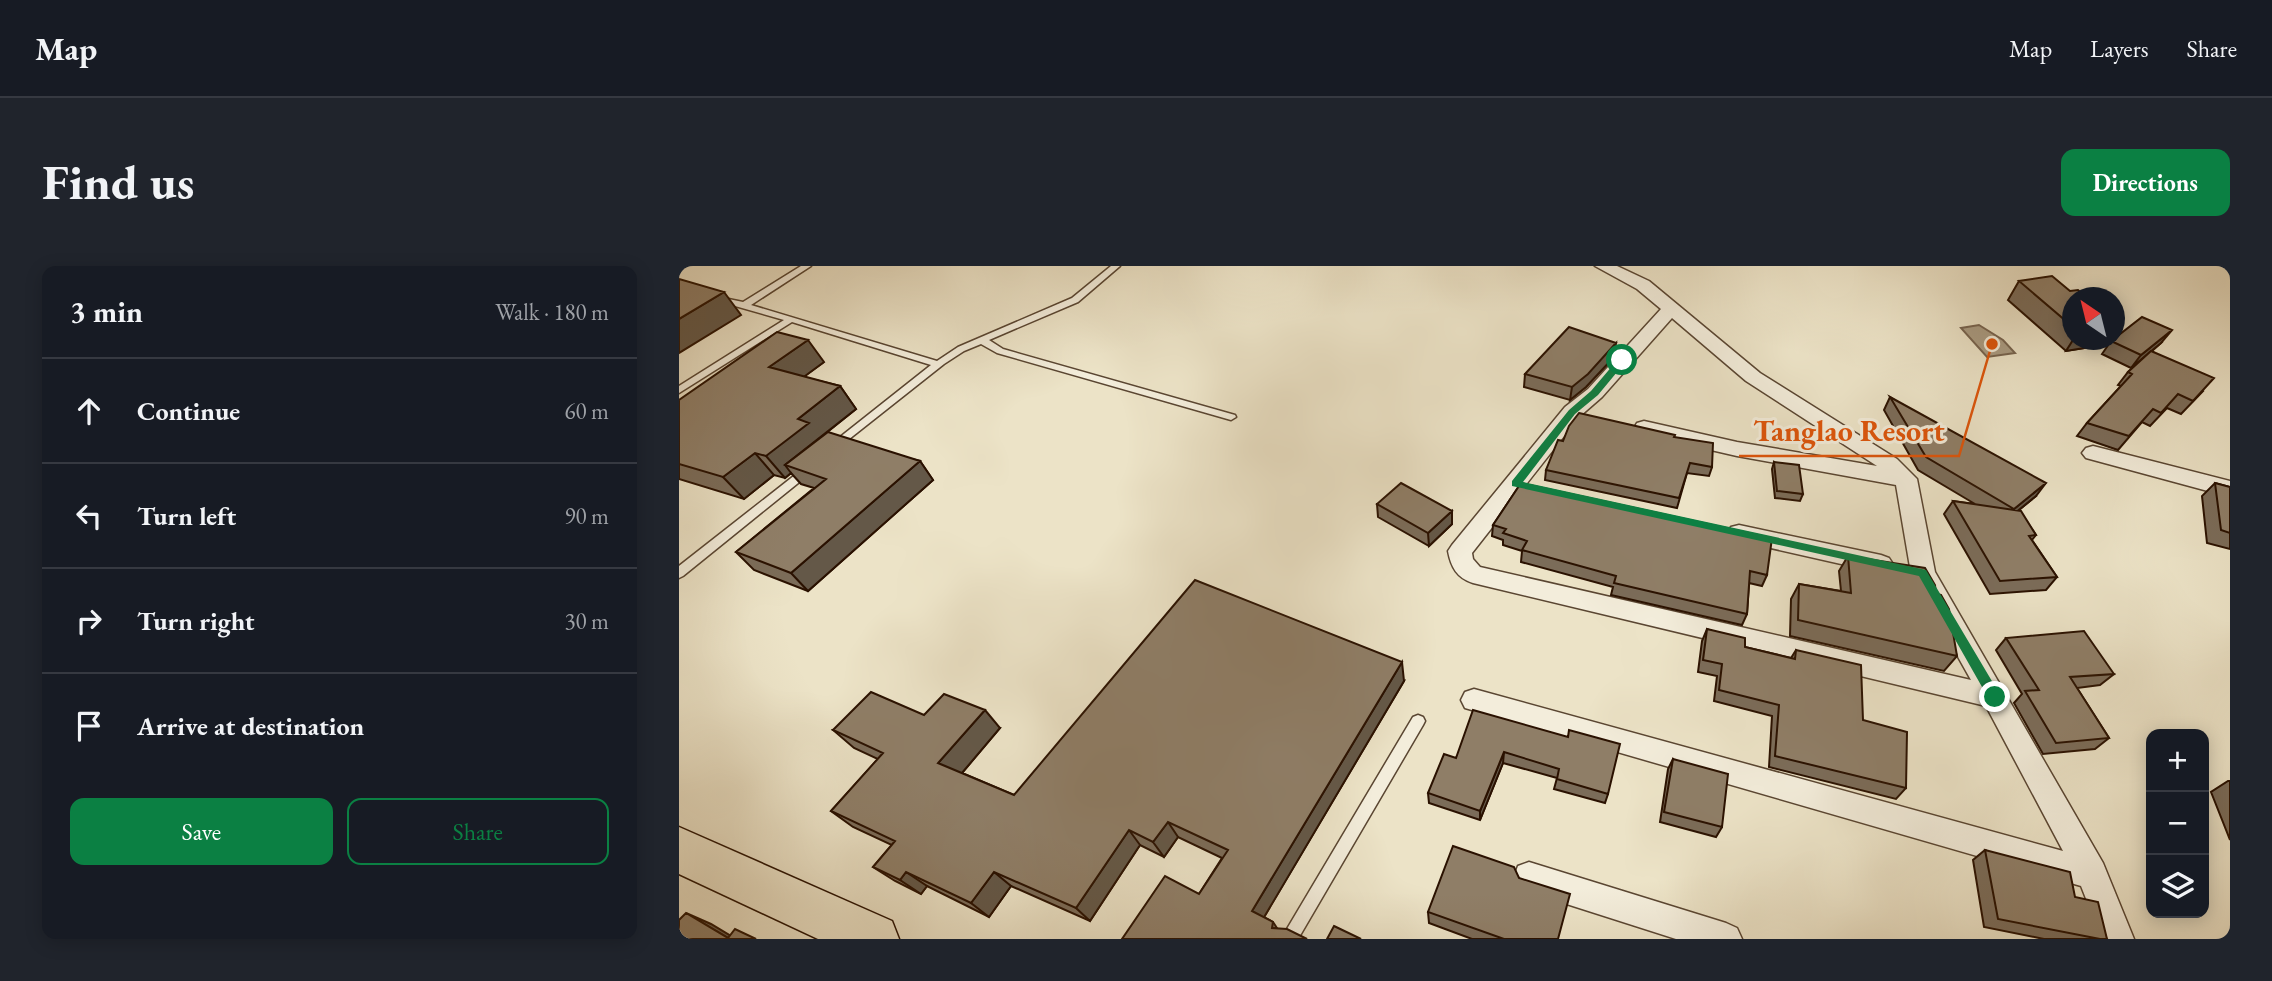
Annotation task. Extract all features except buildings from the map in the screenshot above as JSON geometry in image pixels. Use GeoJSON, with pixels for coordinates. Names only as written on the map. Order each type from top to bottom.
{"type":"FeatureCollection","features":[{"type":"Feature","properties":{"kind":"main road"},"geometry":{"type":"LineString","coordinates":[[679,850],[874,939]]}},
{"type":"Feature","properties":{"kind":"street"},"geometry":{"type":"LineString","coordinates":[[1603,266],[1643,285],[1753,377],[1889,464],[1906,479],[1923,573],[2092,874],[2118,939]]}},
{"type":"Feature","properties":{"kind":"street"},"geometry":{"type":"LineString","coordinates":[[1671,308],[1595,393],[1572,412],[1460,551],[1462,563],[1473,574],[1995,697]]}},
{"type":"Feature","properties":{"kind":"street"},"geometry":{"type":"LineString","coordinates":[[1572,412],[1597,418]]}},
{"type":"Feature","properties":{"kind":"street"},"geometry":{"type":"LineString","coordinates":[[1623,423],[1737,449],[1906,479]]}},
{"type":"Feature","properties":{"kind":"street"},"geometry":{"type":"LineString","coordinates":[[2093,453],[2230,489]]}},
{"type":"Feature","properties":{"kind":"street"},"geometry":{"type":"LineString","coordinates":[[1516,484],[1543,490]]}},
{"type":"Feature","properties":{"kind":"street"},"geometry":{"type":"LineString","coordinates":[[1719,528],[1923,573]]}},
{"type":"Feature","properties":{"kind":"street"},"geometry":{"type":"LineString","coordinates":[[1474,700],[2092,874]]}},
{"type":"Feature","properties":{"kind":"street"},"geometry":{"type":"LineString","coordinates":[[1529,877],[1726,939]]}},
{"type":"Feature","properties":{"kind":"lane"},"geometry":{"type":"LineString","coordinates":[[743,306],[807,266]]}},
{"type":"Feature","properties":{"kind":"lane"},"geometry":{"type":"LineString","coordinates":[[830,451],[937,364],[982,340],[1075,300],[1116,266]]}},
{"type":"Feature","properties":{"kind":"lane"},"geometry":{"type":"LineString","coordinates":[[704,295],[937,364]]}},
{"type":"Feature","properties":{"kind":"lane"},"geometry":{"type":"LineString","coordinates":[[679,390],[791,319]]}},
{"type":"Feature","properties":{"kind":"lane"},"geometry":{"type":"LineString","coordinates":[[982,340],[1000,351],[1231,417]]}},
{"type":"Feature","properties":{"kind":"lane"},"geometry":{"type":"LineString","coordinates":[[679,573],[819,460]]}},
{"type":"Feature","properties":{"kind":"lane"},"geometry":{"type":"LineString","coordinates":[[1289,939],[1418,721]]}},
{"type":"Feature","properties":{"kind":"shaded area"},"geometry":{"type":"Polygon","coordinates":[[[1979,325],[2003,340],[2015,353],[1987,357],[1961,328],[1979,325]]]}},
{"type":"Feature","properties":{"kind":"place","name":"Tanglao Resort"},"geometry":{"type":"Point","coordinates":[1992,344]}},
{"type":"Feature","properties":{"kind":"route"},"geometry":{"type":"LineString","coordinates":[[1622,360],[1595,393],[1572,412],[1516,484],[1923,573],[1995,697]]}}]}
